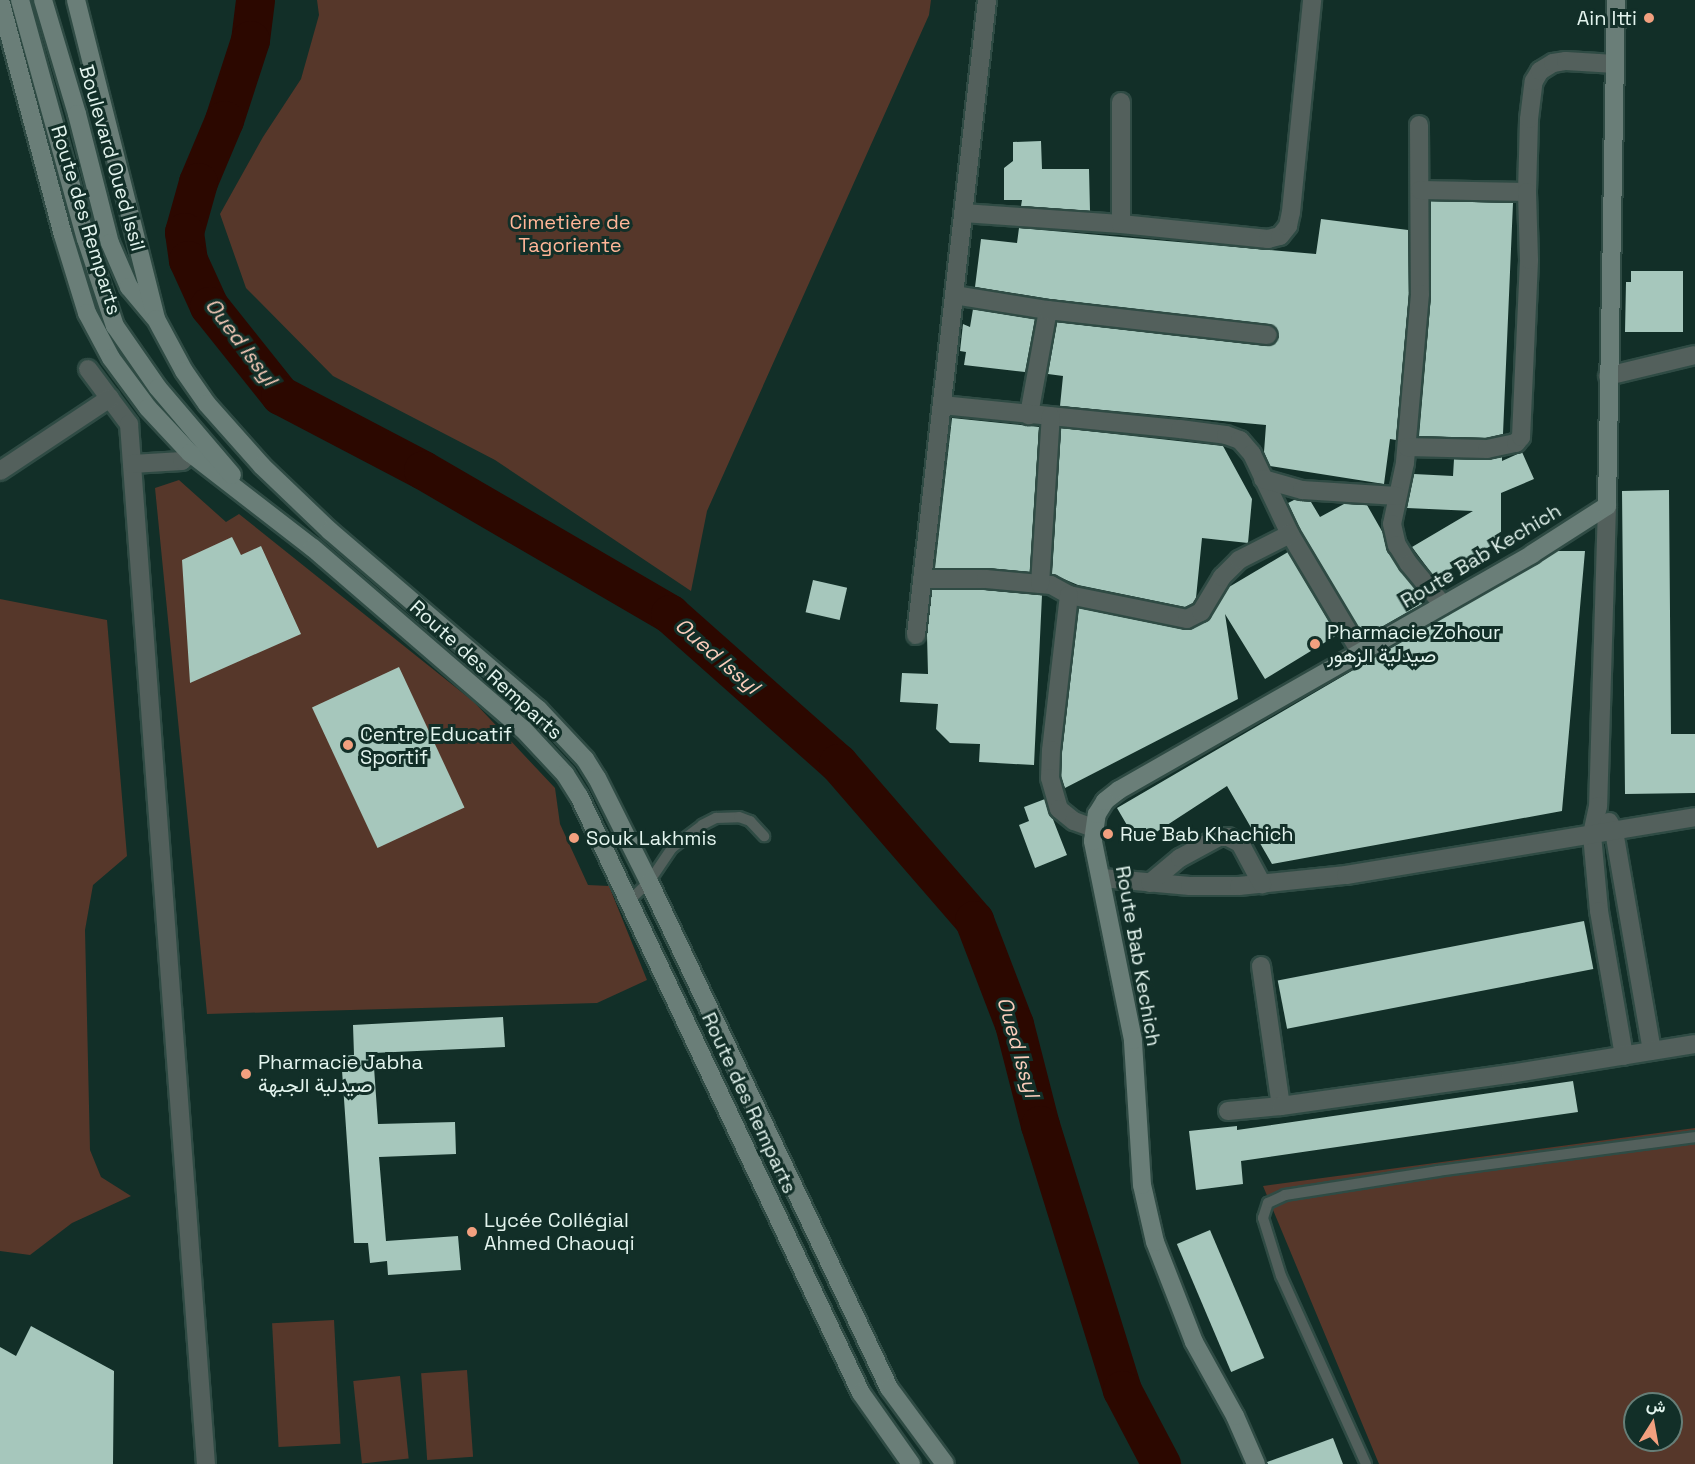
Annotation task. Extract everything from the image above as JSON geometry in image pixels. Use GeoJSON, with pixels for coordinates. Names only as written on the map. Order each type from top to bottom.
{"type":"FeatureCollection","features":[{"type":"Feature","properties":{"kind":"main road","name":"Route des Remparts"},"geometry":{"type":"LineString","coordinates":[[0,0],[63,235],[87,313],[124,378],[190,453],[250,497],[544,748],[579,796],[861,1393],[911,1464]]}},
{"type":"Feature","properties":{"kind":"main road"},"geometry":{"type":"LineString","coordinates":[[20,0],[86,239],[116,326],[158,388],[250,497]]}},
{"type":"Feature","properties":{"kind":"main road","name":"Boulevard Oued Issil"},"geometry":{"type":"LineString","coordinates":[[43,0],[77,114],[110,243],[129,286],[156,319]]}},
{"type":"Feature","properties":{"kind":"main road","name":"Route des Remparts"},"geometry":{"type":"LineString","coordinates":[[76,0],[156,319],[184,371],[207,404],[261,466],[330,531],[538,709],[570,741],[597,778],[649,882],[889,1388],[945,1464]]}},
{"type":"Feature","properties":{"kind":"main road"},"geometry":{"type":"LineString","coordinates":[[1607,506],[1616,0]]}},
{"type":"Feature","properties":{"kind":"main road","name":"Route Bab Kechich"},"geometry":{"type":"LineString","coordinates":[[1256,1464],[1235,1416],[1194,1342],[1155,1242],[1142,1185],[1133,1040],[1093,828],[1096,814],[1105,801],[1119,790],[1362,653],[1532,554],[1607,506]]}},
{"type":"Feature","properties":{"kind":"street"},"geometry":{"type":"LineString","coordinates":[[916,635],[987,0]]}},
{"type":"Feature","properties":{"kind":"street"},"geometry":{"type":"LineString","coordinates":[[963,213],[1121,224],[1268,239],[1284,233],[1292,212],[1312,0]]}},
{"type":"Feature","properties":{"kind":"street"},"geometry":{"type":"LineString","coordinates":[[1407,447],[1487,449],[1516,443],[1521,437],[1529,260],[1527,192],[1529,119],[1534,81],[1540,71],[1553,63],[1566,61],[1615,64]]}},
{"type":"Feature","properties":{"kind":"street"},"geometry":{"type":"LineString","coordinates":[[1121,102],[1121,224]]}},
{"type":"Feature","properties":{"kind":"street"},"geometry":{"type":"LineString","coordinates":[[1419,125],[1420,294],[1407,447],[1392,524],[1397,545],[1408,564],[1443,605]]}},
{"type":"Feature","properties":{"kind":"street"},"geometry":{"type":"LineString","coordinates":[[1420,190],[1527,192]]}},
{"type":"Feature","properties":{"kind":"street"},"geometry":{"type":"LineString","coordinates":[[954,295],[1048,310],[1268,334]]}},
{"type":"Feature","properties":{"kind":"street"},"geometry":{"type":"LineString","coordinates":[[1029,416],[1048,310]]}},
{"type":"Feature","properties":{"kind":"street"},"geometry":{"type":"LineString","coordinates":[[1608,376],[1695,355]]}},
{"type":"Feature","properties":{"kind":"street"},"geometry":{"type":"LineString","coordinates":[[88,369],[129,424],[206,1464]]}},
{"type":"Feature","properties":{"kind":"street"},"geometry":{"type":"LineString","coordinates":[[0,471],[110,398]]}},
{"type":"Feature","properties":{"kind":"street"},"geometry":{"type":"LineString","coordinates":[[942,405],[1226,435],[1247,446],[1290,534],[1362,653]]}},
{"type":"Feature","properties":{"kind":"street"},"geometry":{"type":"LineString","coordinates":[[1040,584],[1051,416]]}},
{"type":"Feature","properties":{"kind":"street"},"geometry":{"type":"LineString","coordinates":[[132,464],[182,461],[190,453]]}},
{"type":"Feature","properties":{"kind":"street"},"geometry":{"type":"LineString","coordinates":[[1263,479],[1302,490],[1396,496]]}},
{"type":"Feature","properties":{"kind":"street"},"geometry":{"type":"LineString","coordinates":[[1607,506],[1598,806],[1592,835],[1599,911],[1624,1056]]}},
{"type":"Feature","properties":{"kind":"street"},"geometry":{"type":"LineString","coordinates":[[922,579],[986,579],[1051,585],[1069,595],[1160,616],[1194,618],[1201,612],[1222,577],[1234,564],[1290,534]]}},
{"type":"Feature","properties":{"kind":"street"},"geometry":{"type":"LineString","coordinates":[[1069,595],[1052,739],[1050,778],[1059,809],[1074,821],[1093,828]]}},
{"type":"Feature","properties":{"kind":"street"},"geometry":{"type":"LineString","coordinates":[[1598,806],[1614,831],[1652,1051]]}},
{"type":"Feature","properties":{"kind":"street"},"geometry":{"type":"LineString","coordinates":[[1102,878],[1190,886],[1262,884],[1346,874],[1695,817]]}},
{"type":"Feature","properties":{"kind":"street"},"geometry":{"type":"LineString","coordinates":[[1150,883],[1167,867],[1200,846],[1219,837],[1228,837],[1240,843],[1262,884]]}},
{"type":"Feature","properties":{"kind":"street"},"geometry":{"type":"LineString","coordinates":[[1261,966],[1281,1106]]}},
{"type":"Feature","properties":{"kind":"street"},"geometry":{"type":"LineString","coordinates":[[1228,1111],[1281,1106],[1695,1044]]}},
{"type":"Feature","properties":{"kind":"lane"},"geometry":{"type":"LineString","coordinates":[[628,902],[649,882],[672,848],[687,834],[716,818],[740,817],[750,822],[765,836]]}},
{"type":"Feature","properties":{"kind":"lane"},"geometry":{"type":"LineString","coordinates":[[1366,1464],[1281,1276],[1263,1218],[1268,1203],[1285,1195],[1426,1173],[1695,1137]]}},
{"type":"Feature","properties":{"kind":"green space","name":"Cimetière de Tagoriente"},"geometry":{"type":"Polygon","coordinates":[[[317,0],[931,0],[929,15],[707,511],[691,591],[495,460],[333,376],[246,288],[220,214],[263,137],[301,79],[319,15],[317,0]]]}},
{"type":"Feature","properties":{"kind":"green space","name":"Centre Educatif Sportif"},"geometry":{"type":"Polygon","coordinates":[[[179,480],[226,522],[239,514],[474,702],[555,788],[560,824],[588,885],[609,886],[647,980],[597,1003],[207,1014],[155,488],[179,480]]]}},
{"type":"Feature","properties":{"kind":"green space"},"geometry":{"type":"Polygon","coordinates":[[[0,599],[107,620],[127,856],[93,885],[85,930],[90,1150],[101,1177],[131,1196],[72,1223],[30,1255],[0,1251],[0,599]]]}},
{"type":"Feature","properties":{"kind":"green space"},"geometry":{"type":"Polygon","coordinates":[[[1695,1128],[1695,1464],[1379,1464],[1263,1186],[1695,1128]]]}},
{"type":"Feature","properties":{"kind":"green space"},"geometry":{"type":"Polygon","coordinates":[[[334,1320],[340,1444],[279,1447],[272,1323],[334,1320]]]}},
{"type":"Feature","properties":{"kind":"green space"},"geometry":{"type":"Polygon","coordinates":[[[467,1370],[473,1457],[427,1460],[421,1373],[467,1370]]]}},
{"type":"Feature","properties":{"kind":"green space"},"geometry":{"type":"Polygon","coordinates":[[[400,1376],[409,1459],[362,1463],[353,1381],[400,1376]]]}},
{"type":"Feature","properties":{"kind":"building"},"geometry":{"type":"Polygon","coordinates":[[[1041,141],[1042,169],[1089,169],[1090,211],[1021,206],[1022,200],[1004,200],[1004,168],[1013,161],[1013,142],[1041,141]]]}},
{"type":"Feature","properties":{"kind":"building"},"geometry":{"type":"Polygon","coordinates":[[[1431,201],[1513,203],[1503,434],[1486,438],[1419,436],[1431,295],[1431,201]]]}},
{"type":"Feature","properties":{"kind":"building"},"geometry":{"type":"Polygon","coordinates":[[[1321,219],[1408,230],[1409,294],[1396,440],[1390,439],[1384,484],[1270,466],[1264,452],[1266,425],[1060,406],[1063,376],[1048,374],[1057,322],[1267,346],[1273,345],[1279,337],[1274,326],[1050,299],[975,287],[981,239],[1017,243],[1019,228],[1316,254],[1321,219]]]}},
{"type":"Feature","properties":{"kind":"building"},"geometry":{"type":"Polygon","coordinates":[[[1631,271],[1683,271],[1683,332],[1625,332],[1626,282],[1631,282],[1631,271]]]}},
{"type":"Feature","properties":{"kind":"building"},"geometry":{"type":"Polygon","coordinates":[[[973,309],[1035,319],[1025,372],[964,365],[966,352],[960,351],[963,324],[970,327],[973,309]]]}},
{"type":"Feature","properties":{"kind":"building"},"geometry":{"type":"Polygon","coordinates":[[[952,418],[1039,427],[1030,572],[986,568],[935,568],[952,418]]]}},
{"type":"Feature","properties":{"kind":"building"},"geometry":{"type":"Polygon","coordinates":[[[1061,428],[1223,446],[1252,499],[1248,543],[1202,538],[1196,598],[1193,603],[1185,607],[1078,585],[1052,574],[1061,428]]]}},
{"type":"Feature","properties":{"kind":"building"},"geometry":{"type":"Polygon","coordinates":[[[1522,452],[1534,479],[1501,493],[1501,540],[1435,578],[1412,547],[1473,511],[1407,508],[1414,474],[1453,476],[1454,459],[1487,460],[1502,457],[1502,461],[1522,452]]]}},
{"type":"Feature","properties":{"kind":"building"},"geometry":{"type":"Polygon","coordinates":[[[1669,490],[1671,734],[1695,734],[1695,793],[1625,794],[1622,491],[1669,490]]]}},
{"type":"Feature","properties":{"kind":"building"},"geometry":{"type":"Polygon","coordinates":[[[1294,500],[1311,502],[1320,517],[1344,504],[1367,505],[1383,533],[1387,551],[1416,590],[1422,604],[1364,637],[1300,529],[1288,503],[1294,500]]]}},
{"type":"Feature","properties":{"kind":"building"},"geometry":{"type":"Polygon","coordinates":[[[232,537],[241,555],[261,546],[301,634],[190,683],[182,560],[232,537]]]}},
{"type":"Feature","properties":{"kind":"building"},"geometry":{"type":"Polygon","coordinates":[[[1557,551],[1585,551],[1562,811],[1272,864],[1227,786],[1138,844],[1117,808],[1557,551]]]}},
{"type":"Feature","properties":{"kind":"building"},"geometry":{"type":"Polygon","coordinates":[[[1288,552],[1337,635],[1265,679],[1225,614],[1238,699],[1065,788],[1061,777],[1062,751],[1079,608],[1191,629],[1210,618],[1229,587],[1288,552]]]}},
{"type":"Feature","properties":{"kind":"building"},"geometry":{"type":"Polygon","coordinates":[[[813,580],[847,588],[840,620],[806,612],[813,580]]]}},
{"type":"Feature","properties":{"kind":"building"},"geometry":{"type":"Polygon","coordinates":[[[932,590],[985,590],[1042,595],[1034,765],[979,762],[980,744],[950,743],[936,729],[938,704],[900,702],[902,673],[928,674],[927,635],[932,590]]]}},
{"type":"Feature","properties":{"kind":"building"},"geometry":{"type":"Polygon","coordinates":[[[399,667],[465,807],[378,848],[312,708],[399,667]]]}},
{"type":"Feature","properties":{"kind":"building"},"geometry":{"type":"Polygon","coordinates":[[[1045,799],[1067,855],[1035,868],[1019,825],[1029,821],[1024,807],[1045,799]]]}},
{"type":"Feature","properties":{"kind":"building"},"geometry":{"type":"Polygon","coordinates":[[[1584,921],[1593,969],[1287,1029],[1278,981],[1584,921]]]}},
{"type":"Feature","properties":{"kind":"building"},"geometry":{"type":"Polygon","coordinates":[[[503,1017],[505,1047],[373,1053],[378,1124],[455,1122],[456,1154],[379,1157],[386,1241],[458,1236],[461,1270],[388,1275],[387,1261],[370,1263],[368,1243],[354,1243],[341,1056],[354,1055],[353,1025],[503,1017]]]}},
{"type":"Feature","properties":{"kind":"building"},"geometry":{"type":"Polygon","coordinates":[[[1573,1081],[1578,1112],[1241,1161],[1243,1184],[1196,1190],[1189,1131],[1237,1126],[1237,1130],[1573,1081]]]}},
{"type":"Feature","properties":{"kind":"building"},"geometry":{"type":"Polygon","coordinates":[[[1210,1230],[1264,1358],[1231,1372],[1177,1244],[1210,1230]]]}},
{"type":"Feature","properties":{"kind":"building"},"geometry":{"type":"Polygon","coordinates":[[[31,1326],[114,1371],[113,1464],[0,1464],[0,1347],[16,1356],[31,1326]]]}},
{"type":"Feature","properties":{"kind":"building"},"geometry":{"type":"Polygon","coordinates":[[[1333,1438],[1343,1464],[1268,1464],[1267,1462],[1333,1438]]]}},
{"type":"Feature","properties":{"kind":"waterway","name":"Oued Issyl"},"geometry":{"type":"LineString","coordinates":[[255,0],[250,40],[224,120],[198,182],[184,232],[188,260],[209,306],[280,395],[423,470],[670,614],[838,763],[974,920],[1014,1024],[1040,1125],[1122,1390],[1161,1464]]}},
{"type":"Feature","properties":{"kind":"place","name":"Ain Itti"},"geometry":{"type":"Point","coordinates":[1649,18]}},
{"type":"Feature","properties":{"kind":"place","name":"Pharmacie Zohour صيدلية الزهور"},"geometry":{"type":"Point","coordinates":[1315,644]}},
{"type":"Feature","properties":{"kind":"place","name":"Centre Educatif Sportif"},"geometry":{"type":"Point","coordinates":[348,745]}},
{"type":"Feature","properties":{"kind":"place","name":"Rue Bab Khachich"},"geometry":{"type":"Point","coordinates":[1108,834]}},
{"type":"Feature","properties":{"kind":"place","name":"Souk Lakhmis"},"geometry":{"type":"Point","coordinates":[574,838]}},
{"type":"Feature","properties":{"kind":"place","name":"Pharmacie Jabha صيدلية الجبهة"},"geometry":{"type":"Point","coordinates":[246,1074]}},
{"type":"Feature","properties":{"kind":"place","name":"Lycée Collégial Ahmed Chaouqi"},"geometry":{"type":"Point","coordinates":[472,1232]}}]}
